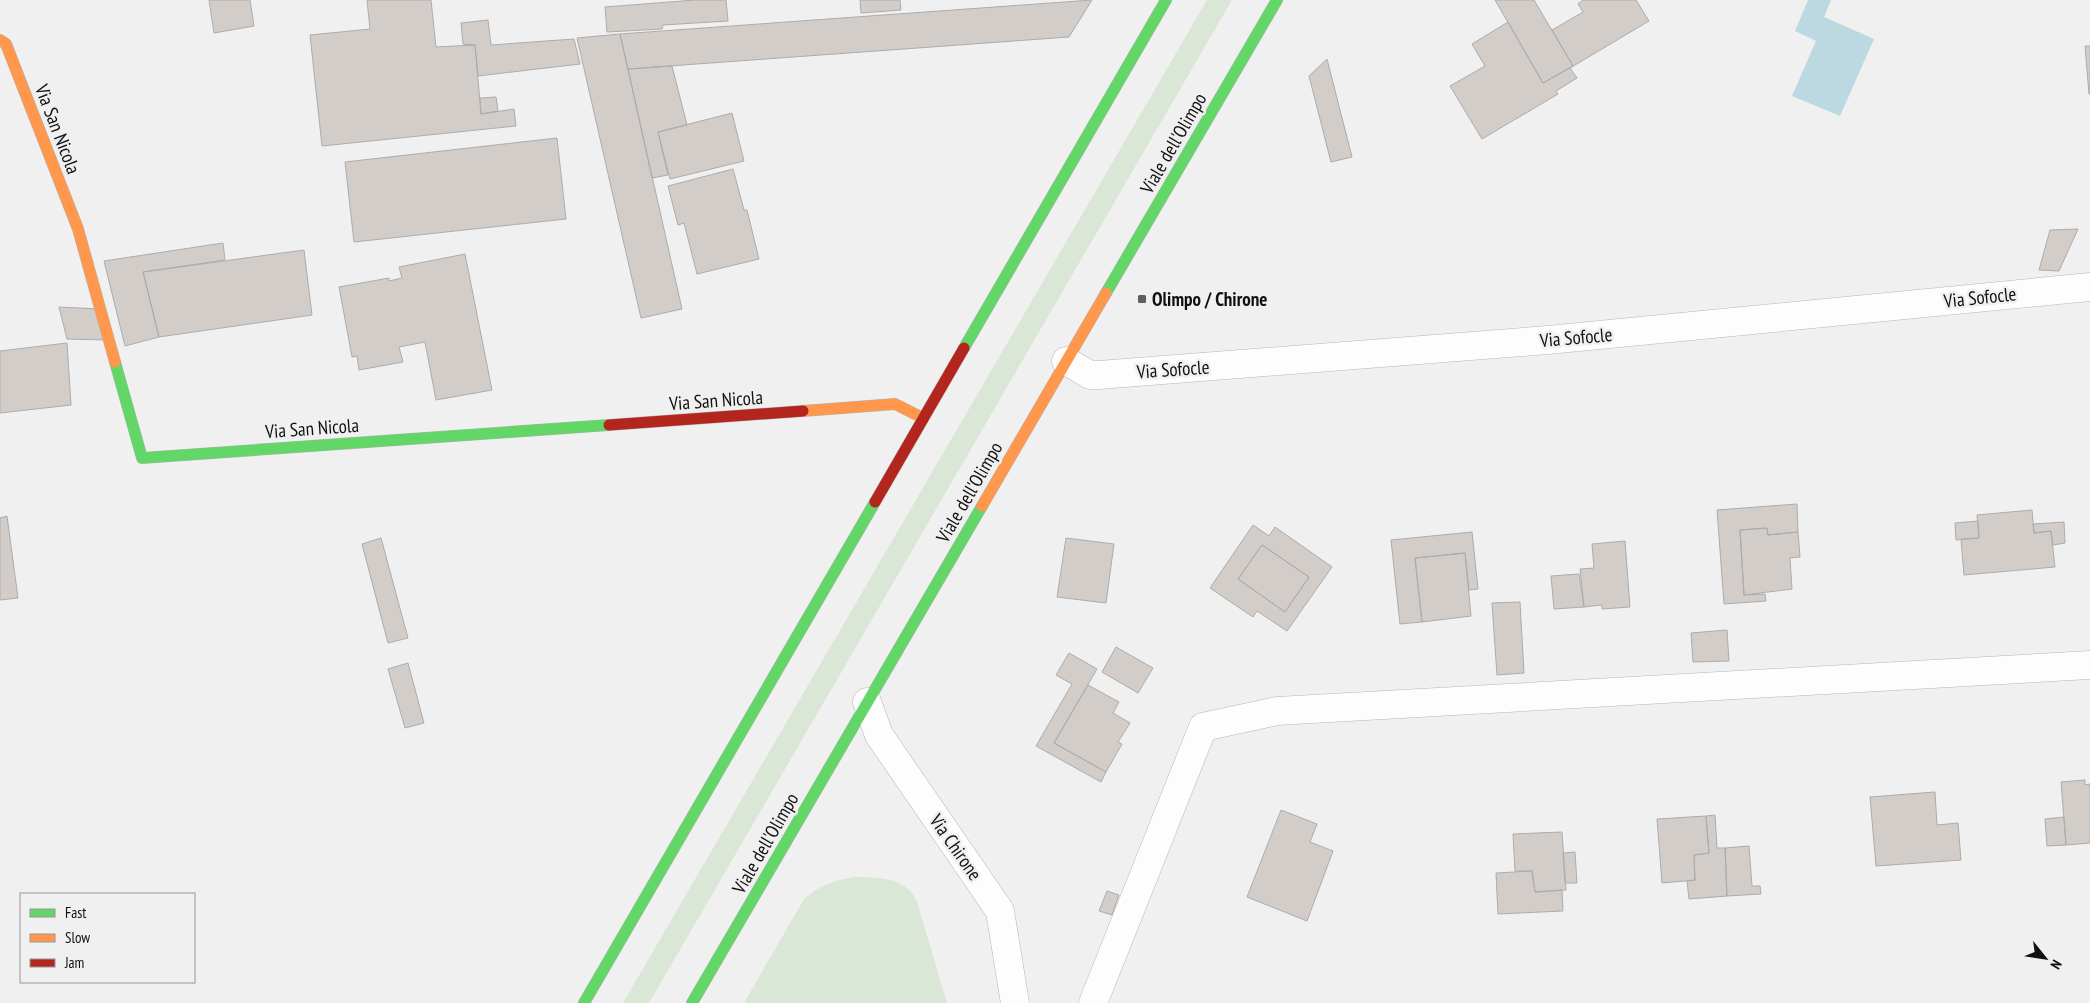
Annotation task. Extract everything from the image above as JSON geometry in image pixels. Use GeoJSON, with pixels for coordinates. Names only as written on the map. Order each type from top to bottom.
{"type":"FeatureCollection","features":[{"type":"Feature","properties":{"kind":"street"},"geometry":{"type":"LineString","coordinates":[[584,1003],[1166,0]]}},
{"type":"Feature","properties":{"kind":"street","name":"Viale dell'Olimpo"},"geometry":{"type":"LineString","coordinates":[[692,1003],[1277,0]]}},
{"type":"Feature","properties":{"kind":"street","name":"Via San Nicola"},"geometry":{"type":"LineString","coordinates":[[0,40],[6,44],[78,229],[142,458],[895,404],[923,418]]}},
{"type":"Feature","properties":{"kind":"street","name":"Via Sofocle"},"geometry":{"type":"LineString","coordinates":[[1066,361],[1090,375],[1099,375],[1548,340],[2090,287]]}},
{"type":"Feature","properties":{"kind":"street"},"geometry":{"type":"LineString","coordinates":[[1093,1003],[1203,728],[1277,711],[2090,665]]}},
{"type":"Feature","properties":{"kind":"street","name":"Via Chirone"},"geometry":{"type":"LineString","coordinates":[[867,702],[879,735],[1000,911],[1015,1003]]}},
{"type":"Feature","properties":{"kind":"green space"},"geometry":{"type":"Polygon","coordinates":[[[1207,0],[1232,0],[649,1003],[623,1003],[1207,0]]]}},
{"type":"Feature","properties":{"kind":"green space"},"geometry":{"type":"Polygon","coordinates":[[[855,877],[890,880],[903,885],[912,893],[917,902],[947,1003],[744,1003],[804,899],[828,884],[855,877]]]}},
{"type":"Feature","properties":{"kind":"water"},"geometry":{"type":"Polygon","coordinates":[[[1808,0],[1831,0],[1824,17],[1874,39],[1840,116],[1792,96],[1816,41],[1795,31],[1808,0]]]}},
{"type":"Feature","properties":{"kind":"building"},"geometry":{"type":"Polygon","coordinates":[[[209,0],[250,0],[254,26],[214,33],[209,0]]]}},
{"type":"Feature","properties":{"kind":"building"},"geometry":{"type":"Polygon","coordinates":[[[367,0],[431,0],[436,47],[475,45],[481,114],[514,109],[516,126],[322,146],[310,35],[370,29],[367,0]]]}},
{"type":"Feature","properties":{"kind":"building"},"geometry":{"type":"Polygon","coordinates":[[[695,0],[726,0],[728,21],[663,25],[662,29],[607,32],[605,7],[695,0]]]}},
{"type":"Feature","properties":{"kind":"building"},"geometry":{"type":"Polygon","coordinates":[[[860,0],[900,0],[901,10],[861,13],[860,0]]]}},
{"type":"Feature","properties":{"kind":"building"},"geometry":{"type":"Polygon","coordinates":[[[1092,0],[1069,37],[628,69],[620,34],[1092,0]]]}},
{"type":"Feature","properties":{"kind":"building"},"geometry":{"type":"Polygon","coordinates":[[[1495,0],[1534,0],[1573,66],[1543,83],[1495,0]]]}},
{"type":"Feature","properties":{"kind":"building"},"geometry":{"type":"Polygon","coordinates":[[[1583,0],[1636,0],[1649,21],[1570,68],[1577,78],[1556,91],[1558,94],[1482,139],[1450,86],[1485,66],[1472,44],[1508,22],[1543,83],[1573,66],[1552,30],[1583,12],[1578,4],[1583,0]]]}},
{"type":"Feature","properties":{"kind":"building"},"geometry":{"type":"Polygon","coordinates":[[[488,20],[491,45],[574,39],[580,64],[478,76],[475,45],[463,44],[461,23],[488,20]]]}},
{"type":"Feature","properties":{"kind":"building"},"geometry":{"type":"Polygon","coordinates":[[[620,34],[682,309],[641,318],[577,38],[620,34]]]}},
{"type":"Feature","properties":{"kind":"building"},"geometry":{"type":"Polygon","coordinates":[[[2085,46],[2090,46],[2090,94],[2089,94],[2085,46]]]}},
{"type":"Feature","properties":{"kind":"building"},"geometry":{"type":"Polygon","coordinates":[[[1327,59],[1352,157],[1331,162],[1309,76],[1327,59]]]}},
{"type":"Feature","properties":{"kind":"building"},"geometry":{"type":"Polygon","coordinates":[[[672,66],[687,125],[658,132],[668,175],[652,178],[628,69],[672,66]]]}},
{"type":"Feature","properties":{"kind":"building"},"geometry":{"type":"Polygon","coordinates":[[[496,97],[498,111],[481,114],[480,98],[496,97]]]}},
{"type":"Feature","properties":{"kind":"building"},"geometry":{"type":"Polygon","coordinates":[[[732,113],[744,161],[670,179],[658,132],[732,113]]]}},
{"type":"Feature","properties":{"kind":"building"},"geometry":{"type":"Polygon","coordinates":[[[557,138],[566,219],[354,242],[345,162],[557,138]]]}},
{"type":"Feature","properties":{"kind":"building"},"geometry":{"type":"Polygon","coordinates":[[[733,169],[744,210],[747,210],[759,259],[697,274],[684,223],[678,225],[668,186],[733,169]]]}},
{"type":"Feature","properties":{"kind":"building"},"geometry":{"type":"Polygon","coordinates":[[[2078,229],[2059,271],[2039,270],[2050,230],[2078,229]]]}},
{"type":"Feature","properties":{"kind":"building"},"geometry":{"type":"Polygon","coordinates":[[[223,243],[225,260],[143,272],[159,337],[125,346],[104,261],[223,243]]]}},
{"type":"Feature","properties":{"kind":"building"},"geometry":{"type":"Polygon","coordinates":[[[304,250],[312,315],[159,337],[143,272],[304,250]]]}},
{"type":"Feature","properties":{"kind":"building"},"geometry":{"type":"Polygon","coordinates":[[[465,254],[492,390],[436,400],[425,342],[399,347],[403,362],[359,370],[357,356],[352,357],[339,287],[389,278],[389,281],[402,278],[399,267],[465,254]]]}},
{"type":"Feature","properties":{"kind":"building"},"geometry":{"type":"Polygon","coordinates":[[[59,307],[100,309],[105,340],[67,339],[59,307]]]}},
{"type":"Feature","properties":{"kind":"building"},"geometry":{"type":"Polygon","coordinates":[[[67,343],[71,405],[0,413],[0,351],[67,343]]]}},
{"type":"Feature","properties":{"kind":"building"},"geometry":{"type":"Polygon","coordinates":[[[1797,504],[1798,532],[1768,535],[1767,528],[1740,530],[1744,595],[1765,594],[1766,601],[1724,604],[1717,510],[1797,504]]]}},
{"type":"Feature","properties":{"kind":"building"},"geometry":{"type":"Polygon","coordinates":[[[2032,510],[2034,533],[2051,531],[2055,567],[1964,575],[1961,539],[1979,538],[1977,515],[2032,510]]]}},
{"type":"Feature","properties":{"kind":"building"},"geometry":{"type":"Polygon","coordinates":[[[7,516],[18,598],[0,600],[0,518],[7,516]]]}},
{"type":"Feature","properties":{"kind":"building"},"geometry":{"type":"Polygon","coordinates":[[[1978,521],[1979,538],[1956,540],[1955,523],[1978,521]]]}},
{"type":"Feature","properties":{"kind":"building"},"geometry":{"type":"Polygon","coordinates":[[[2064,522],[2065,543],[2053,545],[2051,531],[2034,533],[2033,524],[2064,522]]]}},
{"type":"Feature","properties":{"kind":"building"},"geometry":{"type":"Polygon","coordinates":[[[1253,525],[1269,536],[1275,527],[1332,567],[1287,631],[1257,611],[1253,617],[1210,588],[1253,525]],[[1262,545],[1238,579],[1285,612],[1309,577],[1262,545]]]}},
{"type":"Feature","properties":{"kind":"building"},"geometry":{"type":"Polygon","coordinates":[[[1767,528],[1768,535],[1798,532],[1800,557],[1790,558],[1792,589],[1744,595],[1740,530],[1767,528]]]}},
{"type":"Feature","properties":{"kind":"building"},"geometry":{"type":"Polygon","coordinates":[[[1472,532],[1478,589],[1469,590],[1465,553],[1415,558],[1422,622],[1400,624],[1391,540],[1472,532]]]}},
{"type":"Feature","properties":{"kind":"building"},"geometry":{"type":"Polygon","coordinates":[[[381,538],[408,638],[388,643],[362,544],[381,538]]]}},
{"type":"Feature","properties":{"kind":"building"},"geometry":{"type":"Polygon","coordinates":[[[1066,538],[1114,544],[1106,603],[1057,597],[1066,538]]]}},
{"type":"Feature","properties":{"kind":"building"},"geometry":{"type":"Polygon","coordinates":[[[1625,541],[1630,607],[1602,609],[1602,605],[1584,607],[1580,569],[1594,568],[1592,544],[1625,541]]]}},
{"type":"Feature","properties":{"kind":"building"},"geometry":{"type":"Polygon","coordinates":[[[1262,545],[1309,577],[1285,612],[1238,579],[1262,545]]]}},
{"type":"Feature","properties":{"kind":"building"},"geometry":{"type":"Polygon","coordinates":[[[1465,553],[1471,616],[1422,622],[1415,558],[1465,553]]]}},
{"type":"Feature","properties":{"kind":"building"},"geometry":{"type":"Polygon","coordinates":[[[1579,574],[1584,607],[1554,609],[1551,576],[1579,574]]]}},
{"type":"Feature","properties":{"kind":"building"},"geometry":{"type":"Polygon","coordinates":[[[1520,602],[1524,673],[1497,675],[1492,603],[1520,602]]]}},
{"type":"Feature","properties":{"kind":"building"},"geometry":{"type":"Polygon","coordinates":[[[1727,630],[1729,661],[1693,662],[1691,633],[1727,630]]]}},
{"type":"Feature","properties":{"kind":"building"},"geometry":{"type":"Polygon","coordinates":[[[1116,647],[1153,668],[1138,693],[1102,672],[1116,647]]]}},
{"type":"Feature","properties":{"kind":"building"},"geometry":{"type":"Polygon","coordinates":[[[1069,653],[1097,669],[1054,743],[1106,772],[1101,782],[1036,746],[1072,684],[1056,675],[1069,653]]]}},
{"type":"Feature","properties":{"kind":"building"},"geometry":{"type":"Polygon","coordinates":[[[408,663],[424,723],[405,728],[388,669],[408,663]]]}},
{"type":"Feature","properties":{"kind":"building"},"geometry":{"type":"Polygon","coordinates":[[[1088,685],[1119,702],[1113,713],[1130,723],[1118,742],[1122,744],[1106,772],[1054,743],[1088,685]]]}},
{"type":"Feature","properties":{"kind":"building"},"geometry":{"type":"Polygon","coordinates":[[[2085,780],[2085,785],[2090,784],[2090,843],[2066,845],[2061,782],[2085,780]]]}},
{"type":"Feature","properties":{"kind":"building"},"geometry":{"type":"Polygon","coordinates":[[[1935,792],[1937,825],[1958,823],[1961,860],[1876,866],[1870,797],[1935,792]]]}},
{"type":"Feature","properties":{"kind":"building"},"geometry":{"type":"Polygon","coordinates":[[[1281,810],[1317,824],[1310,842],[1333,851],[1307,921],[1247,897],[1281,810]]]}},
{"type":"Feature","properties":{"kind":"building"},"geometry":{"type":"Polygon","coordinates":[[[1715,815],[1717,848],[1725,848],[1727,896],[1689,899],[1687,881],[1695,880],[1694,855],[1709,853],[1706,816],[1715,815]]]}},
{"type":"Feature","properties":{"kind":"building"},"geometry":{"type":"Polygon","coordinates":[[[1706,816],[1709,853],[1694,855],[1695,880],[1662,883],[1657,819],[1706,816]]]}},
{"type":"Feature","properties":{"kind":"building"},"geometry":{"type":"Polygon","coordinates":[[[2064,817],[2066,845],[2047,846],[2045,819],[2064,817]]]}},
{"type":"Feature","properties":{"kind":"building"},"geometry":{"type":"Polygon","coordinates":[[[1562,832],[1566,890],[1535,892],[1532,871],[1515,871],[1513,834],[1562,832]]]}},
{"type":"Feature","properties":{"kind":"building"},"geometry":{"type":"Polygon","coordinates":[[[1749,846],[1752,886],[1760,886],[1761,894],[1727,896],[1725,848],[1749,846]]]}},
{"type":"Feature","properties":{"kind":"building"},"geometry":{"type":"Polygon","coordinates":[[[1575,852],[1577,883],[1565,883],[1563,853],[1575,852]]]}},
{"type":"Feature","properties":{"kind":"building"},"geometry":{"type":"Polygon","coordinates":[[[1532,871],[1535,892],[1562,890],[1563,911],[1498,914],[1496,873],[1532,871]]]}},
{"type":"Feature","properties":{"kind":"building"},"geometry":{"type":"Polygon","coordinates":[[[1107,891],[1119,895],[1112,915],[1099,911],[1107,891]]]}},
{"type":"Feature","properties":{"kind":"traffic: fast"},"geometry":{"type":"LineString","coordinates":[[964,348],[1166,0]]}},
{"type":"Feature","properties":{"kind":"traffic: fast"},"geometry":{"type":"LineString","coordinates":[[1106,293],[1277,0]]}},
{"type":"Feature","properties":{"kind":"traffic: fast"},"geometry":{"type":"LineString","coordinates":[[115,362],[142,458],[609,425]]}},
{"type":"Feature","properties":{"kind":"traffic: fast"},"geometry":{"type":"LineString","coordinates":[[584,1003],[875,502]]}},
{"type":"Feature","properties":{"kind":"traffic: fast"},"geometry":{"type":"LineString","coordinates":[[692,1003],[982,506]]}},
{"type":"Feature","properties":{"kind":"traffic: slow"},"geometry":{"type":"LineString","coordinates":[[0,40],[6,44],[78,229],[115,362]]}},
{"type":"Feature","properties":{"kind":"traffic: slow"},"geometry":{"type":"LineString","coordinates":[[982,506],[1106,293]]}},
{"type":"Feature","properties":{"kind":"traffic: slow"},"geometry":{"type":"LineString","coordinates":[[803,411],[895,404],[923,418]]}},
{"type":"Feature","properties":{"kind":"traffic: jam"},"geometry":{"type":"LineString","coordinates":[[875,502],[964,348]]}},
{"type":"Feature","properties":{"kind":"traffic: jam"},"geometry":{"type":"LineString","coordinates":[[609,425],[803,411]]}},
{"type":"Feature","properties":{"kind":"place","name":"Olimpo / Chirone"},"geometry":{"type":"Point","coordinates":[1142,299]}}]}
